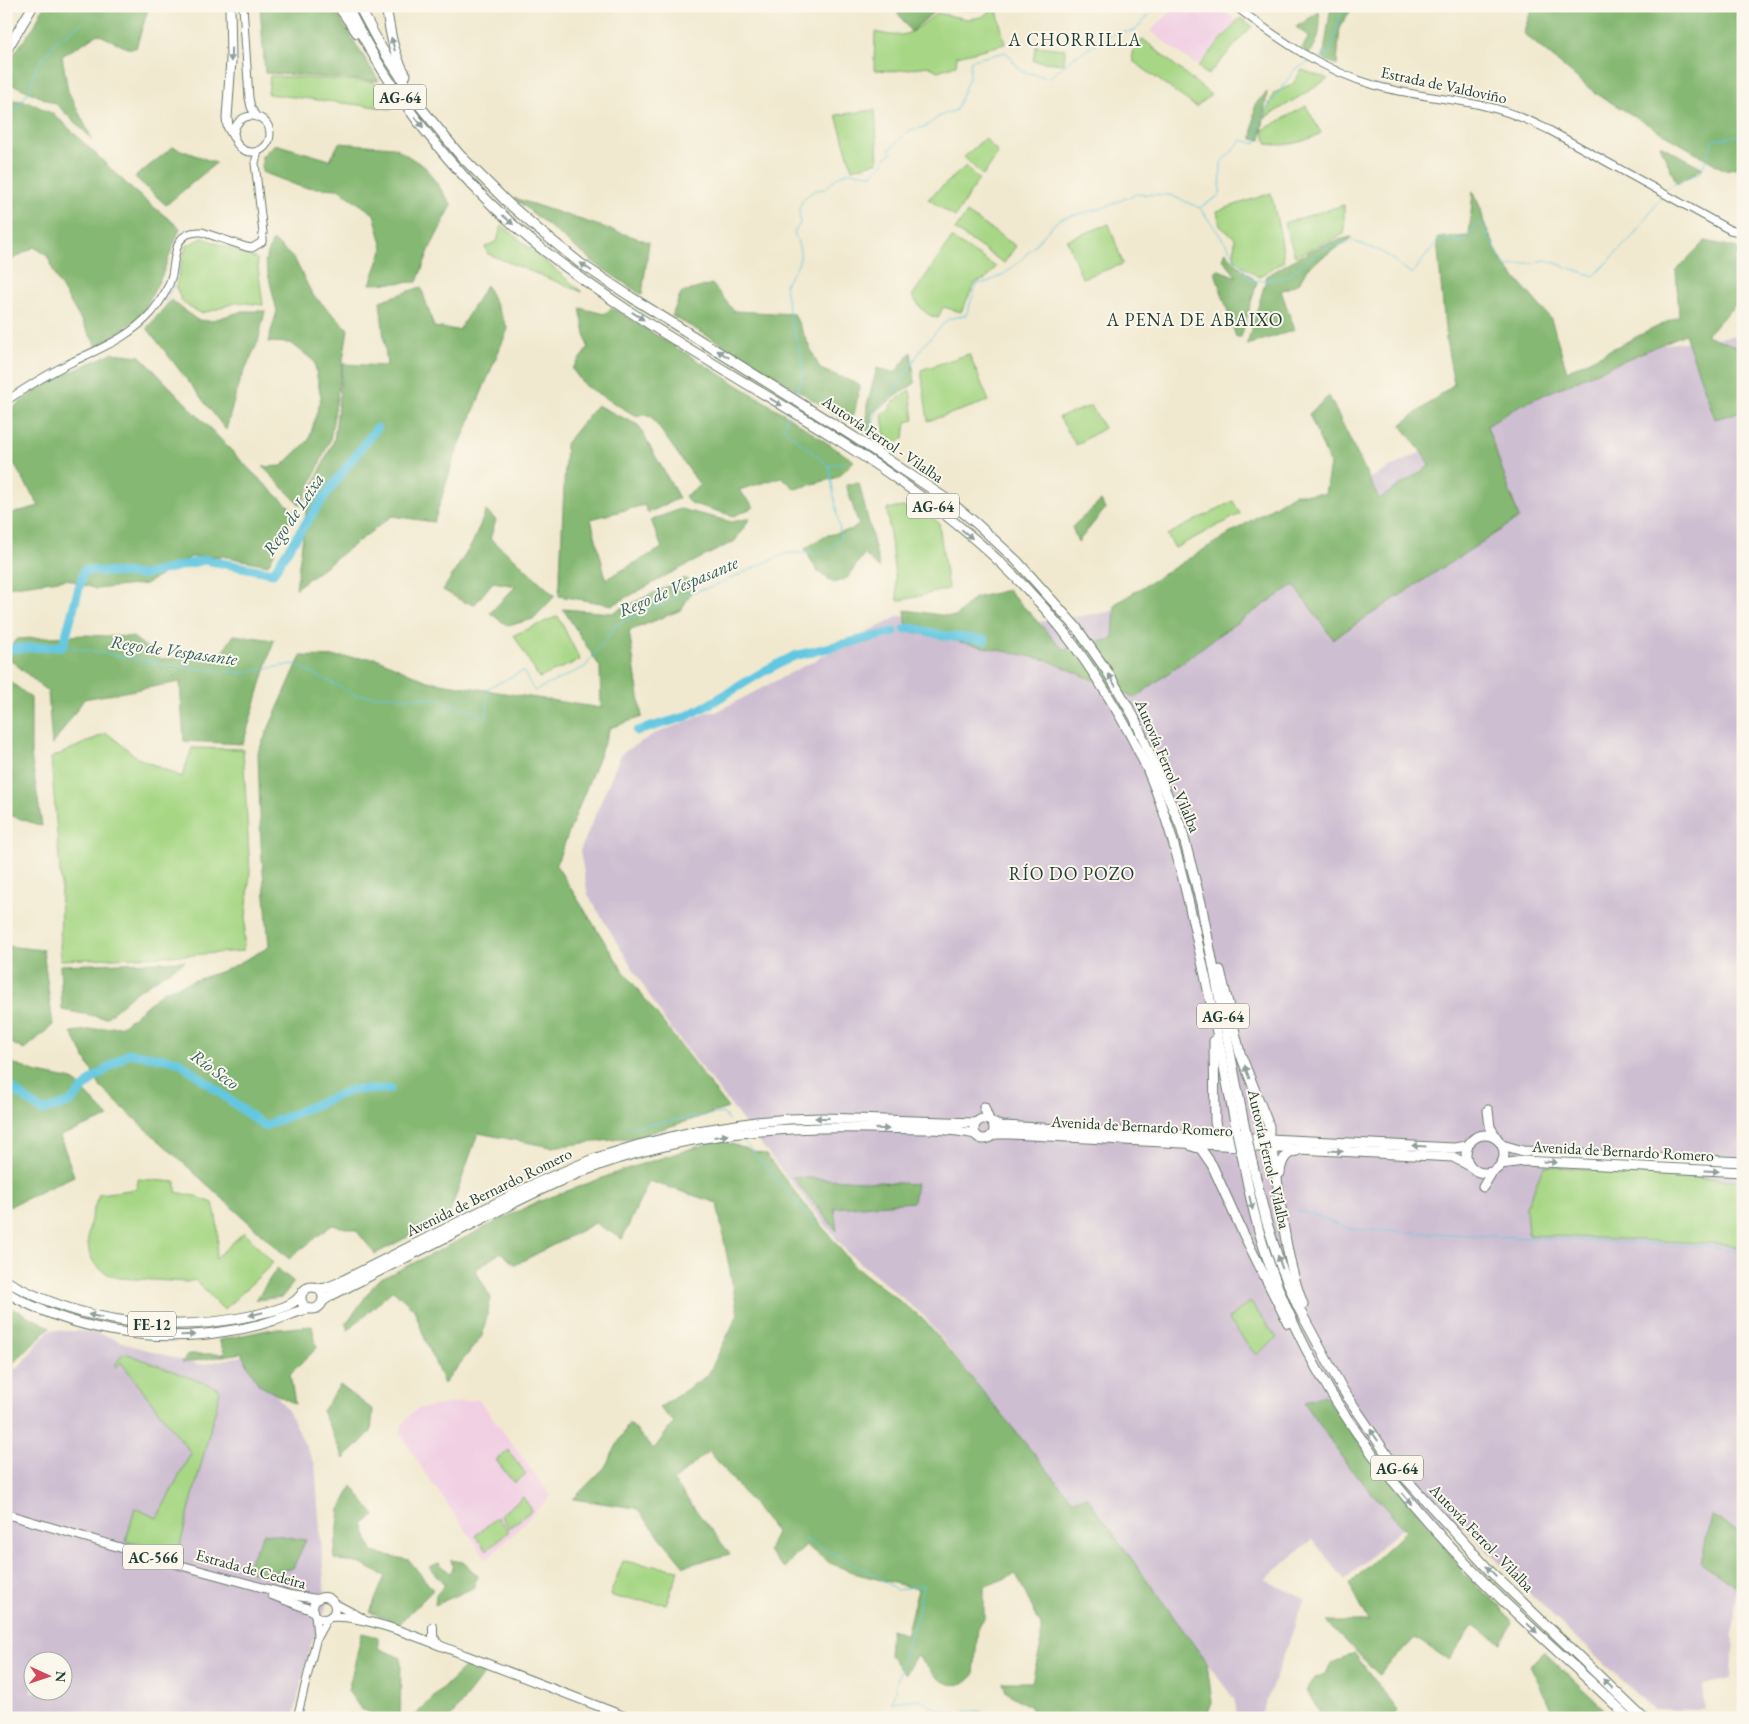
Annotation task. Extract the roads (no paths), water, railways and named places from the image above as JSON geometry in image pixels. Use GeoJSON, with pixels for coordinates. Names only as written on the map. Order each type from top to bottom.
{"type":"FeatureCollection","features":[{"type":"Feature","properties":{"kind":"highway"},"geometry":{"type":"LineString","coordinates":[[6,50],[33,6]]}},
{"type":"Feature","properties":{"kind":"highway"},"geometry":{"type":"LineString","coordinates":[[230,6],[231,60],[227,118],[228,126],[234,137]]}},
{"type":"Feature","properties":{"kind":"highway"},"geometry":{"type":"LineString","coordinates":[[338,6],[380,66]]}},
{"type":"Feature","properties":{"kind":"highway","name":"Autovía Ferrol - Vilalba"},"geometry":{"type":"LineString","coordinates":[[348,6],[395,92],[466,178],[497,210],[532,241],[597,289],[667,335],[853,450],[950,518],[1024,586],[1062,630],[1103,689],[1131,736],[1148,772],[1171,832],[1180,862],[1241,1128],[1256,1145],[1266,1220],[1280,1264],[1298,1307],[1320,1349],[1343,1390],[1396,1468],[1490,1571],[1643,1718]]}},
{"type":"Feature","properties":{"kind":"highway","name":"Autovía Ferrol - Vilalba"},"geometry":{"type":"LineString","coordinates":[[359,6],[381,47],[419,105],[459,154],[532,225],[580,263],[631,297],[854,437],[940,495],[1016,560],[1053,600],[1087,642],[1107,671],[1134,717],[1181,827],[1201,903],[1241,1128]]}},
{"type":"Feature","properties":{"kind":"highway"},"geometry":{"type":"LineString","coordinates":[[386,6],[392,44],[400,66],[413,88],[419,105]]}},
{"type":"Feature","properties":{"kind":"highway"},"geometry":{"type":"LineString","coordinates":[[1181,827],[1194,864],[1240,1053],[1250,1080],[1266,1116],[1277,1133],[1316,1146]]}},
{"type":"Feature","properties":{"kind":"highway"},"geometry":{"type":"LineString","coordinates":[[1206,981],[1214,1045],[1214,1113],[1220,1141],[1212,1155],[1212,1165]]}},
{"type":"Feature","properties":{"kind":"highway"},"geometry":{"type":"LineString","coordinates":[[1488,1110],[1490,1127],[1500,1143],[1504,1155],[1501,1164],[1492,1172],[1483,1187],[1465,1156],[1470,1141],[1482,1129],[1488,1110]]}},
{"type":"Feature","properties":{"kind":"highway"},"geometry":{"type":"LineString","coordinates":[[1175,1138],[1204,1130],[1209,1126],[1214,1113]]}},
{"type":"Feature","properties":{"kind":"highway"},"geometry":{"type":"LineString","coordinates":[[1256,1145],[1269,1132],[1266,1116]]}},
{"type":"Feature","properties":{"kind":"highway","name":"Avenida de Bernardo Romero"},"geometry":{"type":"LineString","coordinates":[[318,1289],[338,1283],[532,1185],[593,1159],[690,1132],[756,1122],[823,1118],[984,1121],[1000,1126],[1220,1141],[1272,1148],[1316,1146],[1453,1157],[1473,1169]]}},
{"type":"Feature","properties":{"kind":"highway"},"geometry":{"type":"LineString","coordinates":[[984,1121],[994,1131],[984,1137],[974,1129],[984,1121]]}},
{"type":"Feature","properties":{"kind":"highway","name":"Avenida de Bernardo Romero"},"geometry":{"type":"LineString","coordinates":[[323,1302],[330,1296],[545,1187],[640,1152],[688,1140],[757,1130],[822,1127],[905,1129],[984,1137],[996,1134],[1011,1134],[1175,1138]]}},
{"type":"Feature","properties":{"kind":"highway"},"geometry":{"type":"LineString","coordinates":[[1477,1136],[1488,1135],[1500,1143]]}},
{"type":"Feature","properties":{"kind":"highway"},"geometry":{"type":"LineString","coordinates":[[1175,1138],[1201,1149],[1212,1165],[1242,1232],[1294,1336],[1324,1384]]}},
{"type":"Feature","properties":{"kind":"highway","name":"Avenida de Bernardo Romero"},"geometry":{"type":"LineString","coordinates":[[1500,1143],[1523,1151],[1743,1162]]}},
{"type":"Feature","properties":{"kind":"highway","name":"Autovía Ferrol - Vilalba"},"geometry":{"type":"LineString","coordinates":[[1256,1145],[1250,1198],[1266,1255],[1288,1311],[1324,1384],[1346,1418],[1382,1468],[1447,1544],[1503,1601],[1629,1718]]}},
{"type":"Feature","properties":{"kind":"highway","name":"Avenida de Bernardo Romero"},"geometry":{"type":"LineString","coordinates":[[1256,1145],[1454,1148],[1467,1146]]}},
{"type":"Feature","properties":{"kind":"highway"},"geometry":{"type":"LineString","coordinates":[[1283,1219],[1281,1162],[1286,1155],[1294,1151],[1316,1146]]}},
{"type":"Feature","properties":{"kind":"highway"},"geometry":{"type":"LineString","coordinates":[[1272,1148],[1296,1288],[1320,1349]]}},
{"type":"Feature","properties":{"kind":"highway","name":"Avenida de Bernardo Romero"},"geometry":{"type":"LineString","coordinates":[[1501,1164],[1523,1161],[1743,1172]]}},
{"type":"Feature","properties":{"kind":"highway"},"geometry":{"type":"LineString","coordinates":[[1473,1169],[1487,1173],[1492,1172]]}},
{"type":"Feature","properties":{"kind":"highway","name":"FE-12"},"geometry":{"type":"LineString","coordinates":[[6,1281],[66,1308],[104,1318],[150,1324],[214,1323],[236,1319],[292,1304],[300,1296]]}},
{"type":"Feature","properties":{"kind":"highway"},"geometry":{"type":"LineString","coordinates":[[306,1288],[318,1289],[322,1294],[323,1302],[315,1309],[308,1309],[301,1302],[300,1296],[306,1288]]}},
{"type":"Feature","properties":{"kind":"highway","name":"FE-12"},"geometry":{"type":"LineString","coordinates":[[6,1292],[48,1312],[86,1324],[124,1332],[170,1336],[226,1332],[275,1320],[308,1309]]}},
{"type":"Feature","properties":{"kind":"main road"},"geometry":{"type":"LineString","coordinates":[[243,6],[249,98],[256,117],[266,123],[270,132],[267,144],[258,151],[246,151]]}},
{"type":"Feature","properties":{"kind":"main road","name":"Estrada de Valdoviño"},"geometry":{"type":"LineString","coordinates":[[1234,6],[1298,51],[1324,66],[1355,79],[1376,86],[1486,106],[1518,116],[1566,139],[1730,230],[1742,242]]}},
{"type":"Feature","properties":{"kind":"main road"},"geometry":{"type":"LineString","coordinates":[[249,98],[244,118],[236,126],[234,137],[237,144],[246,151],[255,163]]}},
{"type":"Feature","properties":{"kind":"main road"},"geometry":{"type":"LineString","coordinates":[[244,118],[256,117]]}},
{"type":"Feature","properties":{"kind":"main road"},"geometry":{"type":"LineString","coordinates":[[6,401],[40,379],[126,335],[144,321],[156,307],[166,290],[172,276],[175,252],[182,238],[188,234],[202,232],[252,248],[262,242],[263,233],[255,163],[258,151]]}},
{"type":"Feature","properties":{"kind":"main road","name":"Estrada de Valdoviño"},"geometry":{"type":"LineString","coordinates":[[1730,230],[1743,233]]}},
{"type":"Feature","properties":{"kind":"main road"},"geometry":{"type":"LineString","coordinates":[[1742,242],[1743,256]]}},
{"type":"Feature","properties":{"kind":"main road","name":"Estrada de Cedeira"},"geometry":{"type":"LineString","coordinates":[[6,1514],[290,1595],[317,1599]]}},
{"type":"Feature","properties":{"kind":"main road","name":"Estrada de Cedeira"},"geometry":{"type":"LineString","coordinates":[[6,1518],[278,1596],[314,1612]]}},
{"type":"Feature","properties":{"kind":"main road"},"geometry":{"type":"LineString","coordinates":[[317,1637],[313,1605],[317,1599],[327,1597],[335,1604],[365,1620],[428,1641],[628,1718]]}},
{"type":"Feature","properties":{"kind":"main road"},"geometry":{"type":"LineString","coordinates":[[297,1718],[317,1637],[328,1618],[335,1611],[335,1604]]}},
{"type":"Feature","properties":{"kind":"main road"},"geometry":{"type":"LineString","coordinates":[[314,1612],[319,1618],[339,1616],[365,1620]]}},
{"type":"Feature","properties":{"kind":"main road"},"geometry":{"type":"LineString","coordinates":[[416,1637],[428,1634],[433,1627]]}},
{"type":"Feature","properties":{"kind":"main road"},"geometry":{"type":"LineString","coordinates":[[428,1641],[433,1627]]}},
{"type":"Feature","properties":{"kind":"main road"},"geometry":{"type":"LineString","coordinates":[[433,1627],[433,1636],[441,1646]]}},
{"type":"Feature","properties":{"kind":"waterway"},"geometry":{"type":"LineString","coordinates":[[796,395],[801,380],[803,364],[788,307],[785,284],[800,260],[794,232],[800,224],[799,209],[803,199],[815,190],[825,189],[837,177],[848,172],[872,174],[885,162],[884,159],[892,153],[889,150],[910,130],[925,127],[940,116],[956,110],[969,77],[971,60],[1006,52],[1021,71],[1049,78],[1074,57],[1115,33],[1134,31],[1158,6]]}},
{"type":"Feature","properties":{"kind":"waterway"},"geometry":{"type":"LineString","coordinates":[[1318,59],[1330,53],[1343,6]]}},
{"type":"Feature","properties":{"kind":"waterway"},"geometry":{"type":"LineString","coordinates":[[6,119],[18,107],[29,91],[36,67],[57,41],[82,23]]}},
{"type":"Feature","properties":{"kind":"waterway"},"geometry":{"type":"LineString","coordinates":[[1201,207],[1220,195],[1221,163],[1242,140],[1256,144],[1259,121],[1295,69],[1312,61]]}},
{"type":"Feature","properties":{"kind":"waterway","name":"Rego de Vespasante"},"geometry":{"type":"LineString","coordinates":[[1666,190],[1668,187],[1701,172],[1713,140],[1743,135]]}},
{"type":"Feature","properties":{"kind":"waterway","name":"Rego de Vespasante"},"geometry":{"type":"LineString","coordinates":[[869,431],[878,410],[905,376],[923,346],[948,319],[966,315],[977,284],[986,283],[1003,275],[1020,261],[1059,219],[1103,208],[1136,194],[1170,195],[1200,208],[1252,281],[1284,278],[1322,250],[1353,241],[1382,252],[1412,274],[1440,238],[1463,242],[1480,222],[1506,267],[1546,260],[1594,276],[1633,236],[1662,195]]}},
{"type":"Feature","properties":{"kind":"waterway"},"geometry":{"type":"LineString","coordinates":[[192,229],[203,229]]}},
{"type":"Feature","properties":{"kind":"waterway"},"geometry":{"type":"LineString","coordinates":[[166,301],[172,288],[181,251],[188,238]]}},
{"type":"Feature","properties":{"kind":"waterway"},"geometry":{"type":"LineString","coordinates":[[788,415],[783,428],[829,466]]}},
{"type":"Feature","properties":{"kind":"waterway","name":"Rego de Leixa"},"geometry":{"type":"LineString","coordinates":[[6,649],[63,646],[84,570],[143,575],[205,560],[273,573],[323,499],[377,428]]}},
{"type":"Feature","properties":{"kind":"waterway","name":"Rego de Vespasante"},"geometry":{"type":"LineString","coordinates":[[63,646],[186,668],[242,673],[294,664],[356,695],[440,699],[487,718],[488,688],[523,671],[534,691],[585,667],[617,624],[682,595],[714,586],[787,553],[824,553],[841,538],[829,466],[843,462]]}},
{"type":"Feature","properties":{"kind":"waterway"},"geometry":{"type":"LineString","coordinates":[[905,629],[913,628],[946,636],[985,640]]}},
{"type":"Feature","properties":{"kind":"waterway"},"geometry":{"type":"LineString","coordinates":[[637,731],[685,717],[794,656],[894,632]]}},
{"type":"Feature","properties":{"kind":"waterway","name":"Río Seco"},"geometry":{"type":"LineString","coordinates":[[6,1084],[42,1111],[69,1103],[94,1078],[129,1053],[178,1061],[264,1126],[351,1090],[390,1089]]}},
{"type":"Feature","properties":{"kind":"waterway"},"geometry":{"type":"LineString","coordinates":[[624,1128],[723,1113],[729,1121]]}},
{"type":"Feature","properties":{"kind":"waterway"},"geometry":{"type":"LineString","coordinates":[[740,1137],[816,1225]]}},
{"type":"Feature","properties":{"kind":"waterway"},"geometry":{"type":"LineString","coordinates":[[1297,1211],[1317,1216],[1350,1229],[1711,1247],[1743,1252]]}},
{"type":"Feature","properties":{"kind":"waterway"},"geometry":{"type":"LineString","coordinates":[[804,1539],[874,1574],[896,1590],[923,1585],[916,1620],[904,1654],[892,1702],[920,1699],[940,1711],[961,1715],[965,1712],[980,1711],[988,1718]]}},
{"type":"Feature","properties":{"kind":"waterway"},"geometry":{"type":"LineString","coordinates":[[1044,1718],[1050,1716],[1057,1718]]}},
{"type":"Feature","properties":{"kind":"district","name":"A CHORRILLA"},"geometry":{"type":"Point","coordinates":[1075,39]}},
{"type":"Feature","properties":{"kind":"district","name":"A PENA DE ABAIXO"},"geometry":{"type":"Point","coordinates":[1195,319]}},
{"type":"Feature","properties":{"kind":"district","name":"RÍO DO POZO"},"geometry":{"type":"Point","coordinates":[1072,873]}}]}
